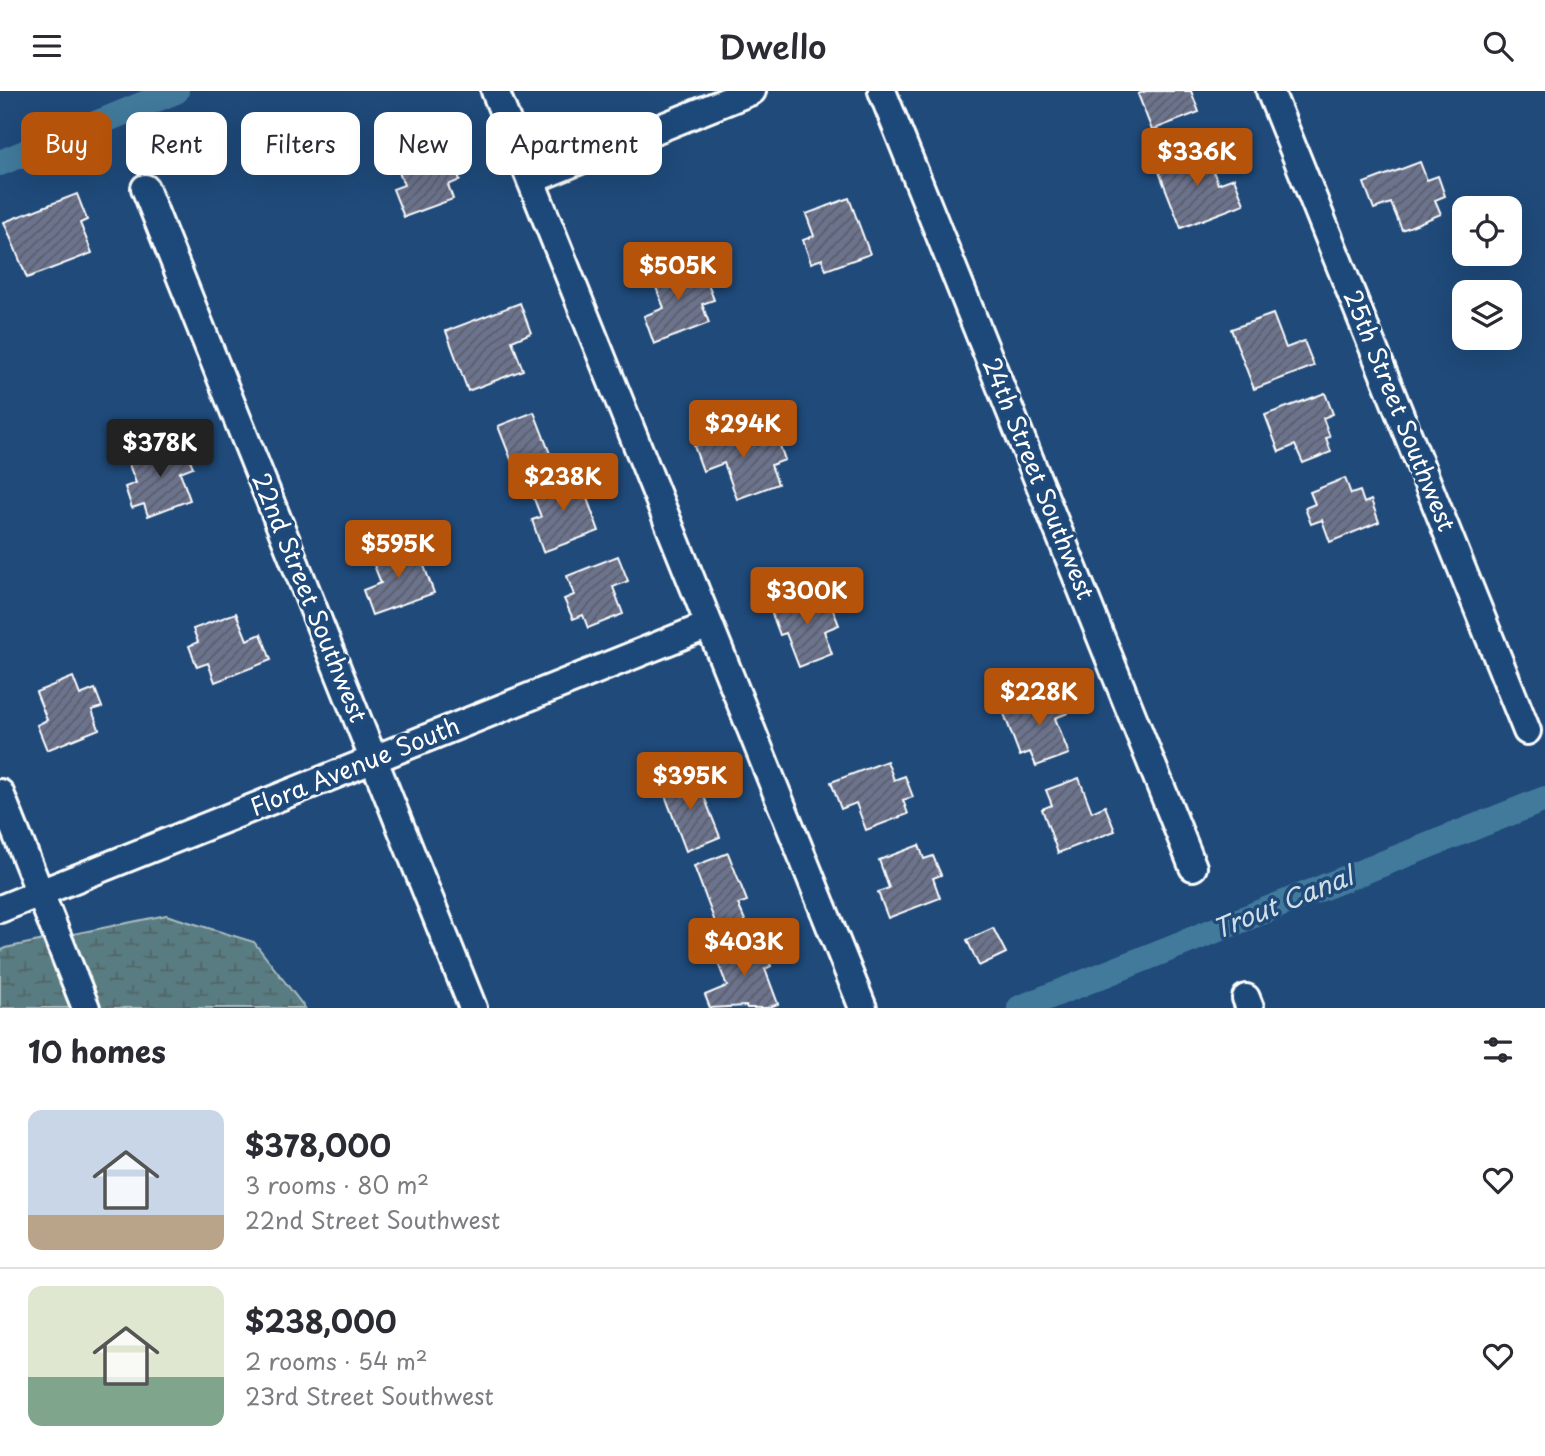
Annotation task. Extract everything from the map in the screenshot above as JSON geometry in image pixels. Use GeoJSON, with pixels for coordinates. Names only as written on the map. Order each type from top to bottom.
{"type":"FeatureCollection","features":[{"type":"Feature","properties":{"kind":"street"},"geometry":{"type":"LineString","coordinates":[[495,91],[863,1008]]}},
{"type":"Feature","properties":{"kind":"street"},"geometry":{"type":"LineString","coordinates":[[531,180],[752,91]]}},
{"type":"Feature","properties":{"kind":"street","name":"24th Street Southwest"},"geometry":{"type":"LineString","coordinates":[[882,91],[1193,867]]}},
{"type":"Feature","properties":{"kind":"street","name":"25th Street Southwest"},"geometry":{"type":"LineString","coordinates":[[1270,91],[1527,731]]}},
{"type":"Feature","properties":{"kind":"street","name":"22nd Street Southwest"},"geometry":{"type":"LineString","coordinates":[[145,188],[473,1008]]}},
{"type":"Feature","properties":{"kind":"street","name":"Flora Avenue South"},"geometry":{"type":"LineString","coordinates":[[0,909],[709,625]]}},
{"type":"Feature","properties":{"kind":"street"},"geometry":{"type":"LineString","coordinates":[[0,793],[86,1008]]}},
{"type":"Feature","properties":{"kind":"green space"},"geometry":{"type":"Polygon","coordinates":[[[166,915],[254,942],[305,1008],[0,1008],[0,952],[5,948],[166,915]]]}},
{"type":"Feature","properties":{"kind":"building"},"geometry":{"type":"Polygon","coordinates":[[[1146,91],[1191,91],[1199,112],[1152,130],[1138,94],[1146,91]]]}},
{"type":"Feature","properties":{"kind":"building"},"geometry":{"type":"Polygon","coordinates":[[[1204,146],[1218,184],[1234,178],[1244,204],[1181,228],[1156,164],[1204,146]]]}},
{"type":"Feature","properties":{"kind":"building"},"geometry":{"type":"Polygon","coordinates":[[[1420,162],[1427,180],[1438,176],[1445,196],[1435,200],[1441,214],[1402,230],[1391,203],[1374,209],[1364,183],[1420,162]]]}},
{"type":"Feature","properties":{"kind":"building"},"geometry":{"type":"Polygon","coordinates":[[[400,175],[458,175],[460,180],[448,185],[453,199],[404,217],[393,189],[404,185],[400,175]]]}},
{"type":"Feature","properties":{"kind":"building"},"geometry":{"type":"Polygon","coordinates":[[[77,194],[87,220],[80,223],[92,253],[27,278],[4,222],[77,194]]]}},
{"type":"Feature","properties":{"kind":"building"},"geometry":{"type":"Polygon","coordinates":[[[849,198],[870,254],[826,270],[822,259],[811,263],[803,240],[814,236],[806,214],[849,198]]]}},
{"type":"Feature","properties":{"kind":"building"},"geometry":{"type":"Polygon","coordinates":[[[682,259],[689,276],[703,271],[714,300],[702,304],[709,323],[654,344],[644,316],[664,308],[650,272],[682,259]]]}},
{"type":"Feature","properties":{"kind":"building"},"geometry":{"type":"Polygon","coordinates":[[[520,303],[531,333],[512,341],[523,370],[468,391],[446,331],[520,303]]]}},
{"type":"Feature","properties":{"kind":"building"},"geometry":{"type":"Polygon","coordinates":[[[1273,314],[1286,348],[1304,341],[1314,366],[1254,389],[1231,329],[1273,314]]]}},
{"type":"Feature","properties":{"kind":"building"},"geometry":{"type":"Polygon","coordinates":[[[1325,393],[1333,414],[1323,418],[1330,437],[1326,438],[1331,452],[1303,463],[1295,445],[1279,452],[1265,415],[1325,393]]]}},
{"type":"Feature","properties":{"kind":"building"},"geometry":{"type":"Polygon","coordinates":[[[534,412],[552,459],[516,472],[498,426],[534,412]]]}},
{"type":"Feature","properties":{"kind":"building"},"geometry":{"type":"Polygon","coordinates":[[[755,424],[763,445],[778,440],[785,460],[771,465],[778,484],[737,499],[724,463],[703,471],[694,446],[755,424]]]}},
{"type":"Feature","properties":{"kind":"building"},"geometry":{"type":"Polygon","coordinates":[[[182,441],[193,467],[180,472],[190,500],[148,516],[144,504],[132,508],[125,487],[136,483],[128,462],[182,441]]]}},
{"type":"Feature","properties":{"kind":"building"},"geometry":{"type":"Polygon","coordinates":[[[578,474],[599,531],[543,552],[532,520],[541,517],[531,491],[578,474]]]}},
{"type":"Feature","properties":{"kind":"building"},"geometry":{"type":"Polygon","coordinates":[[[1345,478],[1351,494],[1360,491],[1364,503],[1371,500],[1379,522],[1330,542],[1322,520],[1311,524],[1305,508],[1315,504],[1310,492],[1345,478]]]}},
{"type":"Feature","properties":{"kind":"building"},"geometry":{"type":"Polygon","coordinates":[[[416,544],[434,593],[372,615],[363,590],[381,583],[372,560],[416,544]]]}},
{"type":"Feature","properties":{"kind":"building"},"geometry":{"type":"Polygon","coordinates":[[[618,556],[628,581],[613,587],[623,614],[588,628],[583,615],[573,619],[564,599],[574,595],[567,576],[618,556]]]}},
{"type":"Feature","properties":{"kind":"building"},"geometry":{"type":"Polygon","coordinates":[[[825,590],[839,625],[824,631],[832,654],[799,667],[786,633],[780,635],[771,611],[825,590]]]}},
{"type":"Feature","properties":{"kind":"building"},"geometry":{"type":"Polygon","coordinates":[[[236,613],[247,640],[261,634],[271,660],[215,682],[208,663],[197,667],[189,646],[198,642],[193,629],[236,613]]]}},
{"type":"Feature","properties":{"kind":"building"},"geometry":{"type":"Polygon","coordinates":[[[73,677],[80,695],[95,689],[102,707],[92,710],[99,729],[47,750],[37,725],[47,720],[36,692],[73,677]]]}},
{"type":"Feature","properties":{"kind":"building"},"geometry":{"type":"Polygon","coordinates":[[[1059,690],[1068,713],[1055,718],[1069,754],[1036,766],[1030,752],[1020,756],[1003,711],[1059,690]]]}},
{"type":"Feature","properties":{"kind":"building"},"geometry":{"type":"Polygon","coordinates":[[[887,761],[894,780],[905,776],[913,797],[903,800],[908,814],[866,830],[856,803],[841,809],[831,782],[887,761]]]}},
{"type":"Feature","properties":{"kind":"building"},"geometry":{"type":"Polygon","coordinates":[[[686,772],[693,792],[701,789],[720,837],[686,851],[660,782],[686,772]]]}},
{"type":"Feature","properties":{"kind":"building"},"geometry":{"type":"Polygon","coordinates":[[[1079,778],[1092,812],[1105,806],[1115,831],[1058,853],[1042,809],[1052,805],[1046,790],[1079,778]]]}},
{"type":"Feature","properties":{"kind":"building"},"geometry":{"type":"Polygon","coordinates":[[[919,845],[924,859],[933,856],[941,875],[933,878],[940,898],[888,918],[878,892],[889,888],[879,860],[919,845]]]}},
{"type":"Feature","properties":{"kind":"building"},"geometry":{"type":"Polygon","coordinates":[[[728,853],[747,901],[738,904],[747,925],[720,935],[694,866],[728,853]]]}},
{"type":"Feature","properties":{"kind":"building"},"geometry":{"type":"Polygon","coordinates":[[[993,928],[1006,953],[979,966],[967,940],[993,928]]]}},
{"type":"Feature","properties":{"kind":"building"},"geometry":{"type":"Polygon","coordinates":[[[760,938],[771,966],[765,969],[778,1004],[767,1008],[710,1008],[705,995],[727,986],[715,955],[760,938]]]}},
{"type":"Feature","properties":{"kind":"waterway"},"geometry":{"type":"LineString","coordinates":[[0,163],[176,91]]}},
{"type":"Feature","properties":{"kind":"waterway","name":"Trout Canal"},"geometry":{"type":"LineString","coordinates":[[1020,1008],[1545,799]]}}]}
